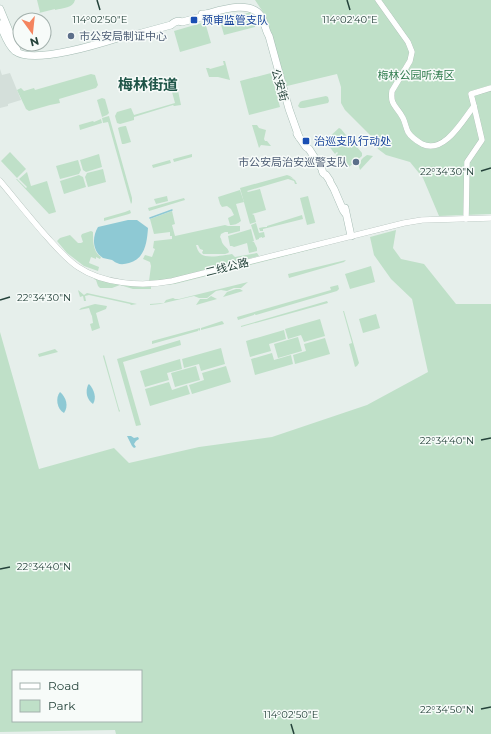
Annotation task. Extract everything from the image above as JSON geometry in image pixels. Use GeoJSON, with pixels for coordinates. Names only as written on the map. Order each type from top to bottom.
{"type":"FeatureCollection","features":[{"type":"Feature","properties":{"kind":"street"},"geometry":{"type":"LineString","coordinates":[[378,0],[408,42],[412,52],[410,61],[392,91],[391,96],[393,104],[403,118],[409,133],[416,141],[427,147],[437,145],[449,138],[474,106]]}},
{"type":"Feature","properties":{"kind":"street","name":"公安街"},"geometry":{"type":"LineString","coordinates":[[5,33],[18,52],[32,55],[60,53],[170,22],[177,22],[181,19],[200,14],[206,14],[236,6],[251,7],[261,16],[286,110],[291,123],[296,133],[319,164],[323,173],[330,180],[345,213],[352,236]]}},
{"type":"Feature","properties":{"kind":"street"},"geometry":{"type":"LineString","coordinates":[[0,9],[5,33]]}},
{"type":"Feature","properties":{"kind":"street"},"geometry":{"type":"LineString","coordinates":[[0,24],[5,33]]}},
{"type":"Feature","properties":{"kind":"street"},"geometry":{"type":"LineString","coordinates":[[466,219],[467,162],[482,140],[471,94],[491,88]]}},
{"type":"Feature","properties":{"kind":"street","name":"二线公路"},"geometry":{"type":"LineString","coordinates":[[0,181],[68,259],[78,267],[98,277],[121,282],[147,284],[159,284],[172,281],[404,223],[422,220],[491,218]]}},
{"type":"Feature","properties":{"kind":"shaded area"},"geometry":{"type":"Polygon","coordinates":[[[0,69],[2,75],[10,73],[21,100],[0,108],[0,69]]]}},
{"type":"Feature","properties":{"kind":"green space"},"geometry":{"type":"Polygon","coordinates":[[[37,0],[75,0],[72,5],[67,7],[40,12],[37,0]]]}},
{"type":"Feature","properties":{"kind":"green space","name":"梅林公园听涛区"},"geometry":{"type":"Polygon","coordinates":[[[255,0],[491,0],[491,214],[439,216],[423,178],[410,162],[386,155],[378,149],[372,137],[345,110],[341,103],[341,87],[337,74],[287,86],[265,15],[255,0]]]}},
{"type":"Feature","properties":{"kind":"green space"},"geometry":{"type":"Polygon","coordinates":[[[251,12],[255,27],[224,35],[220,21],[251,12]]]}},
{"type":"Feature","properties":{"kind":"green space"},"geometry":{"type":"Polygon","coordinates":[[[205,22],[211,43],[180,52],[174,31],[205,22]]]}},
{"type":"Feature","properties":{"kind":"green space"},"geometry":{"type":"Polygon","coordinates":[[[223,61],[225,61],[230,80],[218,77],[209,77],[206,68],[210,69],[224,65],[223,61]]]}},
{"type":"Feature","properties":{"kind":"green space"},"geometry":{"type":"Polygon","coordinates":[[[271,73],[280,107],[249,115],[240,81],[271,73]]]}},
{"type":"Feature","properties":{"kind":"green space"},"geometry":{"type":"Polygon","coordinates":[[[91,74],[95,75],[98,85],[96,88],[59,99],[60,103],[29,111],[26,109],[17,90],[21,88],[24,91],[34,88],[35,90],[91,74]]]}},
{"type":"Feature","properties":{"kind":"green space"},"geometry":{"type":"Polygon","coordinates":[[[175,76],[181,105],[173,105],[134,117],[134,120],[120,124],[117,123],[115,116],[117,112],[131,108],[134,115],[175,103],[168,77],[175,76]]]}},
{"type":"Feature","properties":{"kind":"green space"},"geometry":{"type":"Polygon","coordinates":[[[326,96],[328,97],[328,103],[304,108],[300,108],[298,106],[302,101],[326,96]]]}},
{"type":"Feature","properties":{"kind":"green space"},"geometry":{"type":"Polygon","coordinates":[[[102,98],[105,99],[109,113],[102,117],[97,100],[102,98]]]}},
{"type":"Feature","properties":{"kind":"green space"},"geometry":{"type":"Polygon","coordinates":[[[109,116],[132,198],[131,204],[108,122],[103,123],[102,118],[109,116]]]}},
{"type":"Feature","properties":{"kind":"green space"},"geometry":{"type":"Polygon","coordinates":[[[101,119],[102,123],[80,130],[79,125],[101,119]]]}},
{"type":"Feature","properties":{"kind":"green space"},"geometry":{"type":"Polygon","coordinates":[[[252,125],[257,125],[259,128],[266,130],[264,139],[271,146],[261,145],[259,148],[252,125]]]}},
{"type":"Feature","properties":{"kind":"green space"},"geometry":{"type":"Polygon","coordinates":[[[126,126],[131,142],[122,144],[118,128],[126,126]]]}},
{"type":"Feature","properties":{"kind":"green space"},"geometry":{"type":"Polygon","coordinates":[[[339,128],[350,140],[349,143],[352,141],[362,153],[362,156],[349,167],[346,167],[336,155],[338,153],[337,152],[335,154],[325,141],[339,128]]]}},
{"type":"Feature","properties":{"kind":"green space"},"geometry":{"type":"Polygon","coordinates":[[[10,152],[26,169],[17,178],[1,161],[10,152]]]}},
{"type":"Feature","properties":{"kind":"green space"},"geometry":{"type":"Polygon","coordinates":[[[99,154],[102,167],[86,172],[83,170],[80,160],[99,154]]]}},
{"type":"Feature","properties":{"kind":"green space"},"geometry":{"type":"Polygon","coordinates":[[[192,154],[192,157],[174,162],[173,159],[192,154]]]}},
{"type":"Feature","properties":{"kind":"green space"},"geometry":{"type":"Polygon","coordinates":[[[367,155],[373,156],[360,170],[360,161],[367,155]]]}},
{"type":"Feature","properties":{"kind":"green space"},"geometry":{"type":"Polygon","coordinates":[[[78,160],[81,170],[79,174],[60,179],[56,166],[78,160]]]}},
{"type":"Feature","properties":{"kind":"green space"},"geometry":{"type":"Polygon","coordinates":[[[170,160],[171,163],[153,168],[152,165],[170,160]]]}},
{"type":"Feature","properties":{"kind":"green space"},"geometry":{"type":"Polygon","coordinates":[[[103,169],[106,182],[88,187],[85,177],[87,173],[103,169]]]}},
{"type":"Feature","properties":{"kind":"green space"},"geometry":{"type":"Polygon","coordinates":[[[27,172],[31,186],[47,181],[56,212],[49,214],[16,179],[26,188],[27,187],[19,179],[27,172]]]}},
{"type":"Feature","properties":{"kind":"green space"},"geometry":{"type":"Polygon","coordinates":[[[79,175],[83,177],[86,187],[64,194],[60,181],[79,175]]]}},
{"type":"Feature","properties":{"kind":"green space"},"geometry":{"type":"Polygon","coordinates":[[[287,175],[294,179],[289,177],[295,180],[297,184],[288,179],[247,191],[260,189],[266,210],[252,214],[254,215],[256,222],[250,224],[240,188],[287,175]]]}},
{"type":"Feature","properties":{"kind":"green space"},"geometry":{"type":"Polygon","coordinates":[[[240,190],[244,202],[236,204],[241,221],[230,225],[228,218],[234,215],[231,209],[227,206],[222,207],[218,197],[240,190]]]}},
{"type":"Feature","properties":{"kind":"green space"},"geometry":{"type":"Polygon","coordinates":[[[167,196],[168,201],[156,204],[154,199],[167,196]]]}},
{"type":"Feature","properties":{"kind":"green space"},"geometry":{"type":"Polygon","coordinates":[[[308,196],[315,223],[307,225],[300,198],[308,196]]]}},
{"type":"Feature","properties":{"kind":"green space"},"geometry":{"type":"Polygon","coordinates":[[[184,198],[185,200],[149,211],[148,208],[184,198]]]}},
{"type":"Feature","properties":{"kind":"green space"},"geometry":{"type":"Polygon","coordinates":[[[130,210],[131,213],[129,214],[104,221],[104,218],[130,210]]]}},
{"type":"Feature","properties":{"kind":"green space"},"geometry":{"type":"Polygon","coordinates":[[[172,211],[175,224],[172,225],[175,236],[225,225],[240,226],[240,231],[228,234],[228,232],[225,232],[221,234],[220,237],[228,249],[228,253],[203,254],[203,250],[196,245],[201,254],[216,256],[232,254],[235,257],[257,253],[259,256],[158,282],[149,281],[151,266],[150,262],[143,259],[145,255],[152,257],[155,249],[153,248],[154,241],[172,239],[170,232],[154,234],[150,219],[172,211]]]}},
{"type":"Feature","properties":{"kind":"green space"},"geometry":{"type":"Polygon","coordinates":[[[302,215],[303,219],[260,231],[259,228],[267,227],[302,215]]]}},
{"type":"Feature","properties":{"kind":"green space"},"geometry":{"type":"Polygon","coordinates":[[[256,223],[259,233],[264,232],[265,237],[256,240],[251,225],[256,223]]]}},
{"type":"Feature","properties":{"kind":"green space"},"geometry":{"type":"Polygon","coordinates":[[[251,229],[254,241],[252,242],[254,242],[257,251],[249,253],[247,243],[234,247],[230,246],[228,236],[251,229]]]}},
{"type":"Feature","properties":{"kind":"green space"},"geometry":{"type":"Polygon","coordinates":[[[396,230],[393,248],[401,259],[424,264],[456,304],[491,304],[491,734],[116,734],[115,730],[0,732],[0,332],[39,469],[114,448],[129,463],[199,447],[272,437],[367,405],[428,372],[412,299],[391,279],[374,255],[370,237],[396,230]]]}},
{"type":"Feature","properties":{"kind":"green space"},"geometry":{"type":"Polygon","coordinates":[[[91,231],[93,232],[93,243],[96,252],[101,257],[100,259],[96,257],[96,259],[91,257],[89,263],[99,267],[98,271],[84,266],[67,253],[57,241],[60,238],[70,235],[78,243],[81,243],[83,242],[81,236],[82,234],[91,231]]]}},
{"type":"Feature","properties":{"kind":"green space"},"geometry":{"type":"Polygon","coordinates":[[[321,246],[175,284],[165,285],[321,246]]]}},
{"type":"Feature","properties":{"kind":"green space"},"geometry":{"type":"Polygon","coordinates":[[[346,260],[344,262],[289,278],[288,274],[346,260]]]}},
{"type":"Feature","properties":{"kind":"green space"},"geometry":{"type":"Polygon","coordinates":[[[371,266],[375,282],[350,289],[345,274],[371,266]]]}},
{"type":"Feature","properties":{"kind":"green space"},"geometry":{"type":"Polygon","coordinates":[[[94,279],[151,286],[151,289],[133,289],[120,285],[112,288],[100,288],[94,279]]]}},
{"type":"Feature","properties":{"kind":"green space"},"geometry":{"type":"Polygon","coordinates":[[[248,282],[241,288],[234,288],[227,291],[216,291],[207,298],[199,298],[194,296],[160,304],[150,305],[164,303],[166,300],[173,298],[179,299],[248,282]]]}},
{"type":"Feature","properties":{"kind":"green space"},"geometry":{"type":"Polygon","coordinates":[[[338,285],[339,289],[337,291],[256,315],[254,314],[238,320],[237,317],[331,290],[330,287],[338,285]]]}},
{"type":"Feature","properties":{"kind":"green space"},"geometry":{"type":"Polygon","coordinates":[[[236,289],[243,291],[223,297],[227,292],[236,289]]]}},
{"type":"Feature","properties":{"kind":"green space"},"geometry":{"type":"Polygon","coordinates":[[[78,290],[84,295],[87,293],[137,304],[131,305],[89,295],[85,296],[86,301],[84,301],[83,296],[80,297],[78,290]]]}},
{"type":"Feature","properties":{"kind":"green space"},"geometry":{"type":"Polygon","coordinates":[[[211,296],[217,299],[196,305],[200,299],[207,299],[211,296]]]}},
{"type":"Feature","properties":{"kind":"green space"},"geometry":{"type":"Polygon","coordinates":[[[327,301],[328,303],[241,327],[241,326],[327,301]]]}},
{"type":"Feature","properties":{"kind":"green space"},"geometry":{"type":"Polygon","coordinates":[[[95,304],[107,306],[106,309],[96,313],[100,328],[92,331],[90,324],[93,323],[89,308],[79,310],[95,304]]]}},
{"type":"Feature","properties":{"kind":"green space"},"geometry":{"type":"Polygon","coordinates":[[[343,311],[359,363],[355,367],[349,344],[352,343],[343,311]]]}},
{"type":"Feature","properties":{"kind":"green space"},"geometry":{"type":"Polygon","coordinates":[[[376,314],[380,328],[363,333],[359,319],[376,314]]]}},
{"type":"Feature","properties":{"kind":"green space"},"geometry":{"type":"Polygon","coordinates":[[[320,319],[325,336],[304,342],[301,335],[288,339],[285,329],[320,319]]]}},
{"type":"Feature","properties":{"kind":"green space"},"geometry":{"type":"Polygon","coordinates":[[[222,321],[224,324],[201,330],[201,328],[222,321]]]}},
{"type":"Feature","properties":{"kind":"green space"},"geometry":{"type":"Polygon","coordinates":[[[200,328],[199,331],[198,329],[198,331],[152,344],[152,341],[200,328]]]}},
{"type":"Feature","properties":{"kind":"green space"},"geometry":{"type":"Polygon","coordinates":[[[284,330],[286,339],[269,344],[271,351],[250,357],[246,341],[284,330]]]}},
{"type":"Feature","properties":{"kind":"green space"},"geometry":{"type":"Polygon","coordinates":[[[298,337],[302,351],[278,358],[274,344],[298,337]]]}},
{"type":"Feature","properties":{"kind":"green space"},"geometry":{"type":"Polygon","coordinates":[[[325,338],[330,354],[295,364],[293,355],[306,351],[304,344],[325,338]]]}},
{"type":"Feature","properties":{"kind":"green space"},"geometry":{"type":"Polygon","coordinates":[[[180,340],[181,345],[123,362],[141,425],[136,426],[117,359],[180,340]]]}},
{"type":"Feature","properties":{"kind":"green space"},"geometry":{"type":"Polygon","coordinates":[[[221,348],[225,364],[201,371],[199,364],[184,368],[182,359],[221,348]]]}},
{"type":"Feature","properties":{"kind":"green space"},"geometry":{"type":"Polygon","coordinates":[[[55,349],[58,352],[39,357],[38,354],[55,349]]]}},
{"type":"Feature","properties":{"kind":"green space"},"geometry":{"type":"Polygon","coordinates":[[[272,353],[274,360],[291,355],[293,364],[255,375],[251,359],[272,353]]]}},
{"type":"Feature","properties":{"kind":"green space"},"geometry":{"type":"Polygon","coordinates":[[[104,355],[120,411],[119,412],[103,356],[104,355]]]}},
{"type":"Feature","properties":{"kind":"green space"},"geometry":{"type":"Polygon","coordinates":[[[180,359],[182,369],[167,373],[169,380],[145,387],[140,371],[180,359]]]}},
{"type":"Feature","properties":{"kind":"green space"},"geometry":{"type":"Polygon","coordinates":[[[196,366],[200,380],[175,387],[171,373],[196,366]]]}},
{"type":"Feature","properties":{"kind":"green space"},"geometry":{"type":"Polygon","coordinates":[[[226,366],[231,382],[192,394],[189,385],[204,380],[202,373],[226,366]]]}},
{"type":"Feature","properties":{"kind":"green space"},"geometry":{"type":"Polygon","coordinates":[[[169,382],[172,390],[187,385],[190,394],[150,406],[145,389],[169,382]]]}},
{"type":"Feature","properties":{"kind":"water"},"geometry":{"type":"Polygon","coordinates":[[[128,220],[137,220],[148,228],[146,244],[142,254],[134,261],[124,264],[118,264],[112,260],[103,258],[97,252],[94,244],[98,227],[128,220]]]}},
{"type":"Feature","properties":{"kind":"water"},"geometry":{"type":"Polygon","coordinates":[[[89,384],[92,388],[95,399],[93,404],[87,396],[89,384]]]}},
{"type":"Feature","properties":{"kind":"water"},"geometry":{"type":"Polygon","coordinates":[[[60,392],[64,396],[66,402],[66,410],[64,413],[60,409],[58,403],[58,394],[60,392]]]}},
{"type":"Feature","properties":{"kind":"water"},"geometry":{"type":"Polygon","coordinates":[[[127,436],[134,438],[138,437],[139,439],[134,444],[136,447],[134,448],[132,446],[127,436]]]}},
{"type":"Feature","properties":{"kind":"waterway"},"geometry":{"type":"LineString","coordinates":[[150,218],[172,210]]}},
{"type":"Feature","properties":{"kind":"place","name":"预审监管支队"},"geometry":{"type":"Point","coordinates":[194,20]}},
{"type":"Feature","properties":{"kind":"place","name":"市公安局制证中心"},"geometry":{"type":"Point","coordinates":[71,36]}},
{"type":"Feature","properties":{"kind":"place","name":"治巡支队行动处"},"geometry":{"type":"Point","coordinates":[306,141]}},
{"type":"Feature","properties":{"kind":"place","name":"市公安局治安巡警支队"},"geometry":{"type":"Point","coordinates":[356,162]}},
{"type":"Feature","properties":{"kind":"district","name":"梅林街道"},"geometry":{"type":"Point","coordinates":[148,85]}}]}
